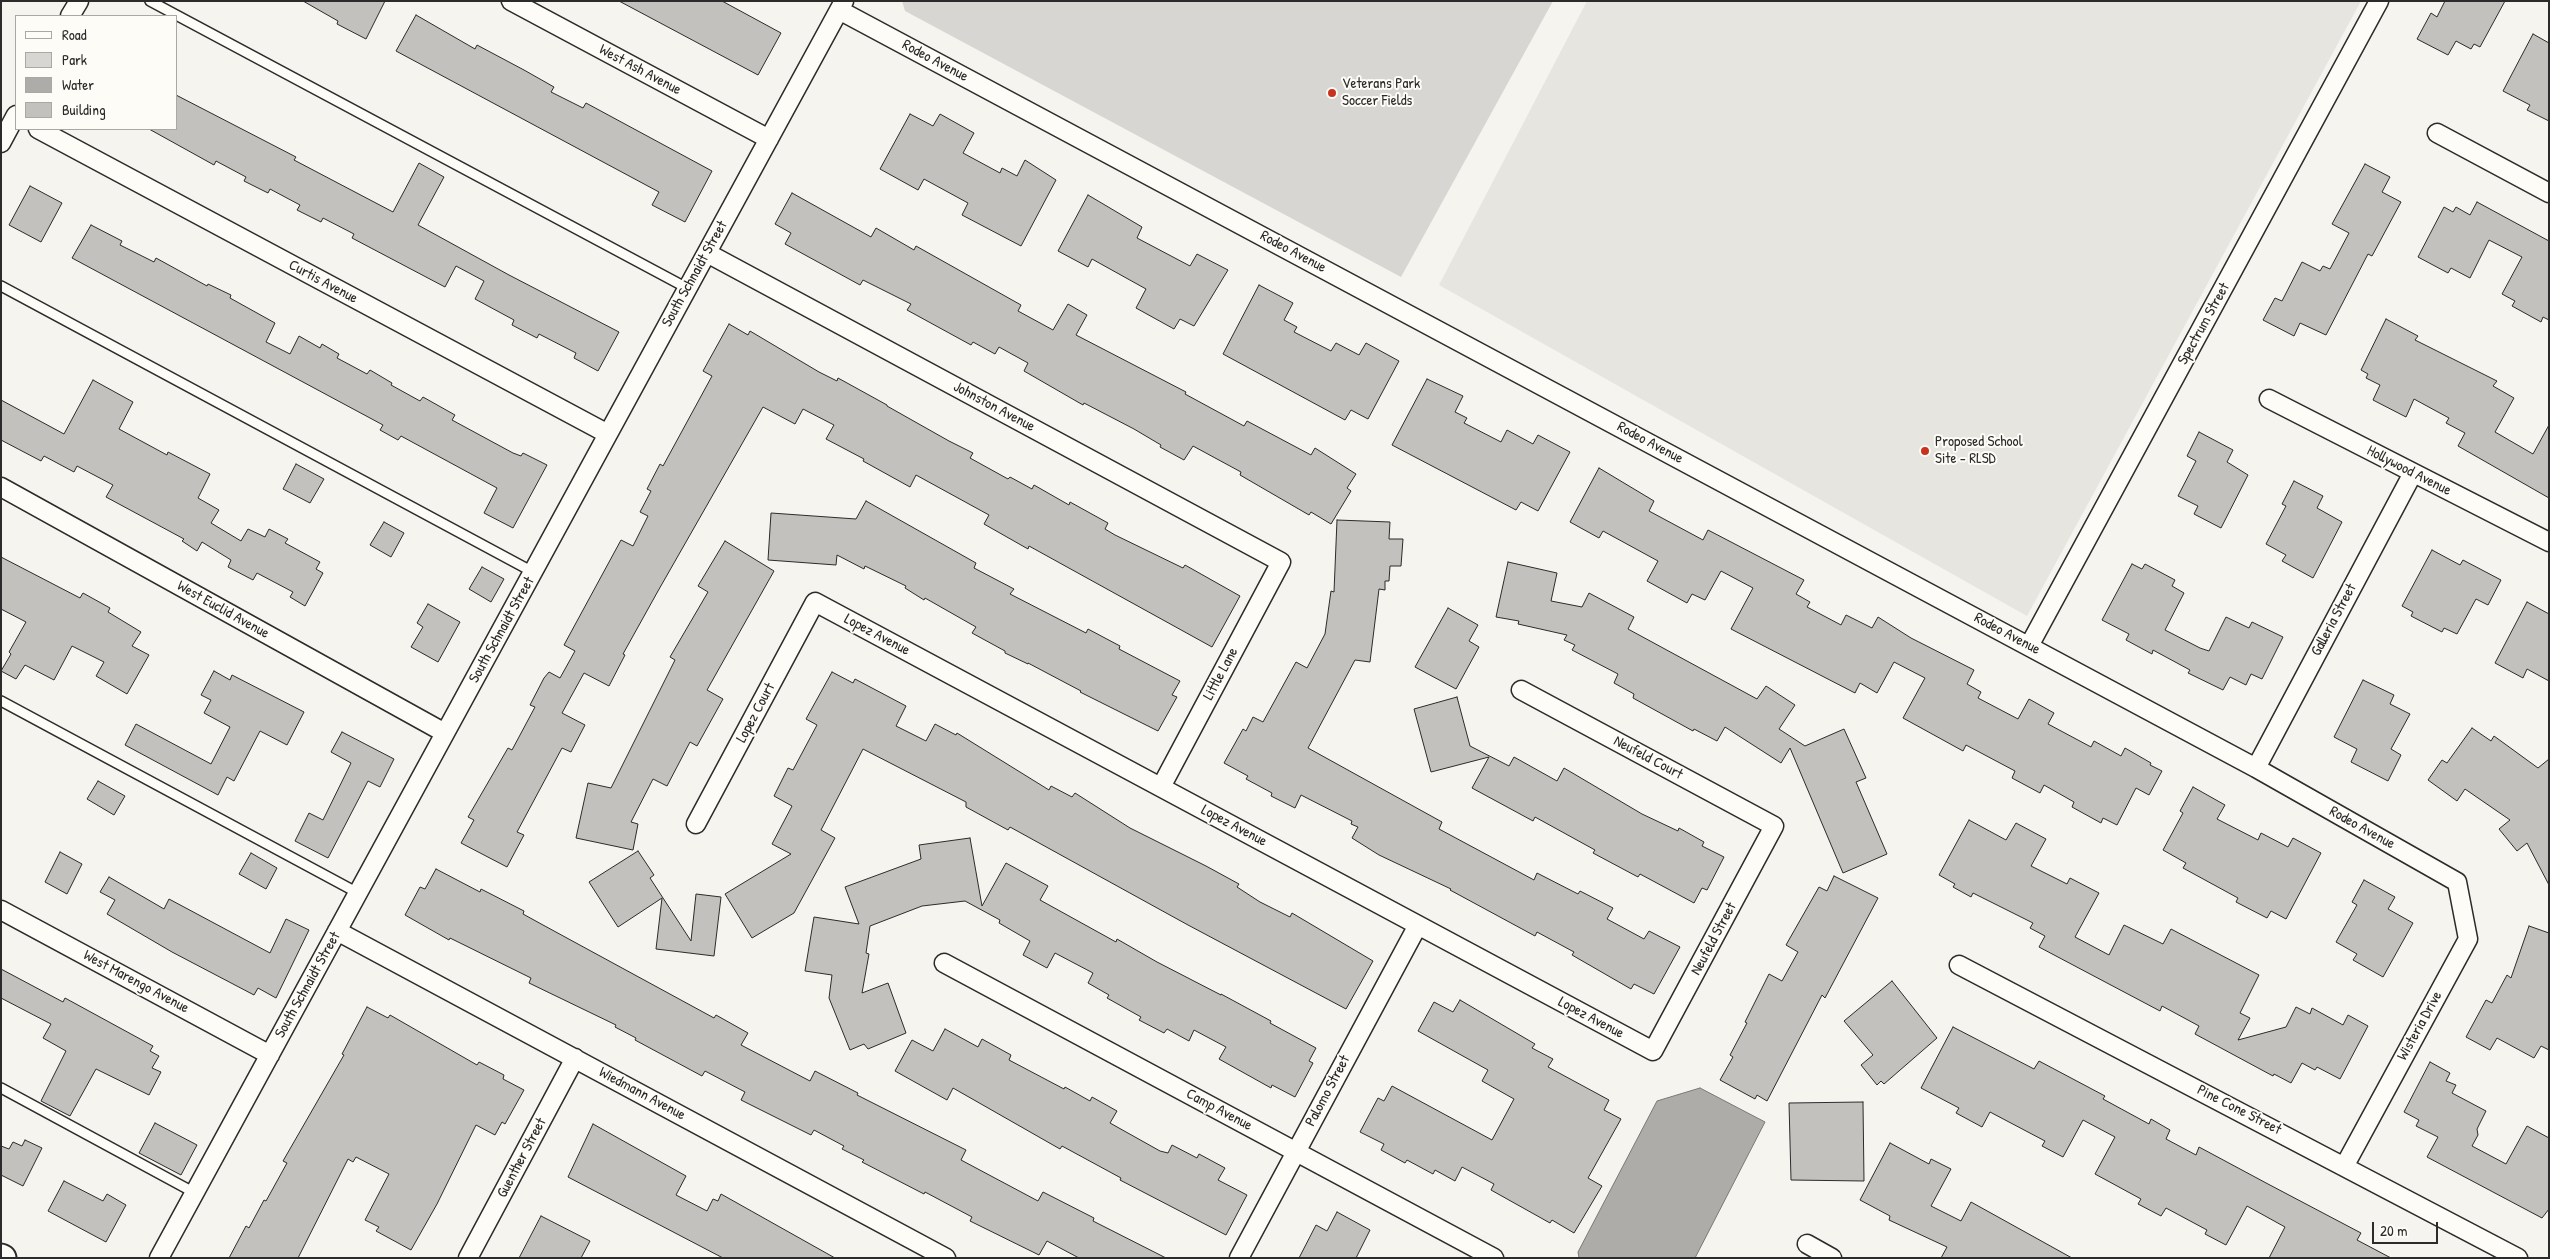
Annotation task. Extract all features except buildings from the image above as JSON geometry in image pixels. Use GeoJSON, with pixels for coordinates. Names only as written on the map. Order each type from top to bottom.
{"type":"FeatureCollection","features":[{"type":"Feature","properties":{"kind":"street"},"geometry":{"type":"LineString","coordinates":[[71,15],[79,1]]}},
{"type":"Feature","properties":{"kind":"street","name":"West Ash Avenue"},"geometry":{"type":"LineString","coordinates":[[511,1],[769,139]]}},
{"type":"Feature","properties":{"kind":"street","name":"Spectrum Street"},"geometry":{"type":"LineString","coordinates":[[2029,646],[2379,1]]}},
{"type":"Feature","properties":{"kind":"street","name":"South Schnaidt Street"},"geometry":{"type":"LineString","coordinates":[[159,1258],[842,6]]}},
{"type":"Feature","properties":{"kind":"street","name":"Rodeo Avenue"},"geometry":{"type":"LineString","coordinates":[[842,6],[2256,768],[2457,882]]}},
{"type":"Feature","properties":{"kind":"street","name":"Curtis Avenue"},"geometry":{"type":"LineString","coordinates":[[40,130],[608,434]]}},
{"type":"Feature","properties":{"kind":"street"},"geometry":{"type":"LineString","coordinates":[[2436,133],[2549,193]]}},
{"type":"Feature","properties":{"kind":"street","name":"Johnston Avenue"},"geometry":{"type":"LineString","coordinates":[[706,253],[1282,562]]}},
{"type":"Feature","properties":{"kind":"street","name":"Hollywood Avenue"},"geometry":{"type":"LineString","coordinates":[[2269,400],[2549,542]]}},
{"type":"Feature","properties":{"kind":"street","name":"Galleria Street"},"geometry":{"type":"LineString","coordinates":[[2256,768],[2413,473]]}},
{"type":"Feature","properties":{"kind":"street","name":"West Euclid Avenue"},"geometry":{"type":"LineString","coordinates":[[1,487],[445,733]]}},
{"type":"Feature","properties":{"kind":"street","name":"Little Lane"},"geometry":{"type":"LineString","coordinates":[[1161,787],[1282,562]]}},
{"type":"Feature","properties":{"kind":"street","name":"Lopez Avenue"},"geometry":{"type":"LineString","coordinates":[[815,602],[1653,1051]]}},
{"type":"Feature","properties":{"kind":"street","name":"Lopez Court"},"geometry":{"type":"LineString","coordinates":[[696,824],[815,602]]}},
{"type":"Feature","properties":{"kind":"street","name":"Neufeld Court"},"geometry":{"type":"LineString","coordinates":[[1521,690],[1774,826]]}},
{"type":"Feature","properties":{"kind":"street","name":"Neufeld Street"},"geometry":{"type":"LineString","coordinates":[[1653,1051],[1774,826]]}},
{"type":"Feature","properties":{"kind":"street","name":"Wisteria Drive"},"geometry":{"type":"LineString","coordinates":[[2345,1165],[2468,940],[2457,882]]}},
{"type":"Feature","properties":{"kind":"street","name":"West Marengo Avenue"},"geometry":{"type":"LineString","coordinates":[[1,910],[270,1055]]}},
{"type":"Feature","properties":{"kind":"street","name":"Palomo Street"},"geometry":{"type":"LineString","coordinates":[[1239,1258],[1418,925]]}},
{"type":"Feature","properties":{"kind":"street","name":"Wiedmann Avenue"},"geometry":{"type":"LineString","coordinates":[[337,931],[946,1258]]}},
{"type":"Feature","properties":{"kind":"street","name":"Camp Avenue"},"geometry":{"type":"LineString","coordinates":[[944,963],[1494,1258]]}},
{"type":"Feature","properties":{"kind":"street","name":"Pine Cone Street"},"geometry":{"type":"LineString","coordinates":[[1959,964],[2345,1165],[2518,1258]]}},
{"type":"Feature","properties":{"kind":"street","name":"Guenther Street"},"geometry":{"type":"LineString","coordinates":[[468,1258],[575,1058]]}},
{"type":"Feature","properties":{"kind":"street"},"geometry":{"type":"LineString","coordinates":[[1807,1244],[1832,1258]]}},
{"type":"Feature","properties":{"kind":"lane"},"geometry":{"type":"LineString","coordinates":[[150,1],[176,15]]}},
{"type":"Feature","properties":{"kind":"lane"},"geometry":{"type":"LineString","coordinates":[[178,16],[688,288]]}},
{"type":"Feature","properties":{"kind":"lane"},"geometry":{"type":"LineString","coordinates":[[1,286],[533,572]]}},
{"type":"Feature","properties":{"kind":"lane"},"geometry":{"type":"LineString","coordinates":[[1,701],[358,893]]}},
{"type":"Feature","properties":{"kind":"lane"},"geometry":{"type":"LineString","coordinates":[[1,1088],[194,1193]]}},
{"type":"Feature","properties":{"kind":"shaded area","name":"Proposed School Site - RLSD"},"geometry":{"type":"Polygon","coordinates":[[[1587,1],[2361,1],[2027,616],[1439,285],[1587,1]]]}},
{"type":"Feature","properties":{"kind":"green space"},"geometry":{"type":"Polygon","coordinates":[[[902,1],[1553,1],[1401,277],[905,11],[902,1]]]}},
{"type":"Feature","properties":{"kind":"water"},"geometry":{"type":"Polygon","coordinates":[[[1700,1088],[1765,1122],[1695,1258],[1579,1258],[1578,1252],[1657,1101],[1700,1088]]]}},
{"type":"Feature","properties":{"kind":"place","name":"Veterans Park Soccer Fields"},"geometry":{"type":"Point","coordinates":[1332,93]}},
{"type":"Feature","properties":{"kind":"place","name":"Proposed School Site - RLSD"},"geometry":{"type":"Point","coordinates":[1925,451]}}]}
